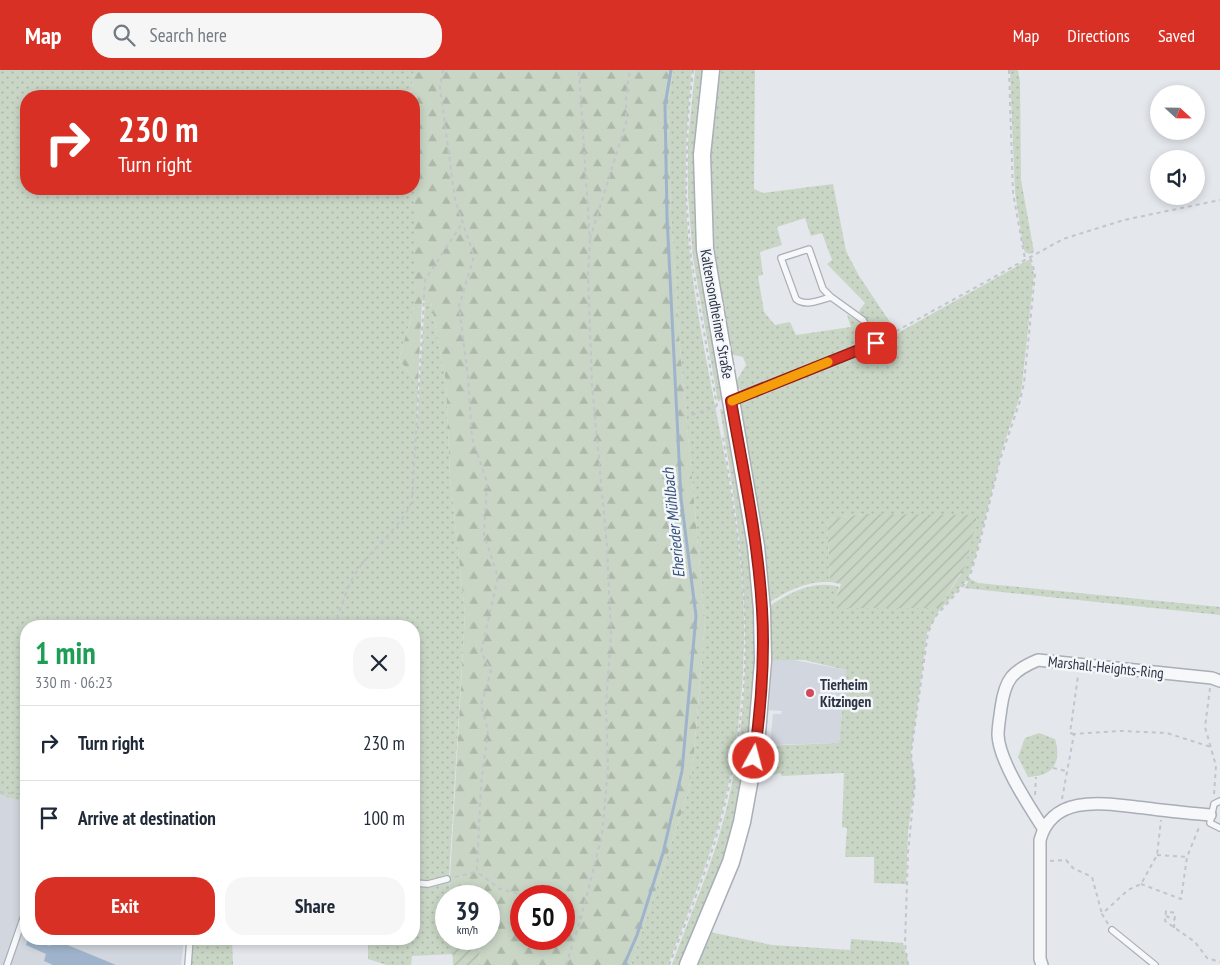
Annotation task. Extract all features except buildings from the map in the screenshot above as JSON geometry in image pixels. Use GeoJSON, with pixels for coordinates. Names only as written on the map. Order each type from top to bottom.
{"type":"FeatureCollection","features":[{"type":"Feature","properties":{"kind":"main road","name":"Kaltensondheimer Straße"},"geometry":{"type":"LineString","coordinates":[[688,965],[731,862],[753,771],[761,696],[763,636],[759,571],[724,404],[702,218],[702,155],[710,70]]}},
{"type":"Feature","properties":{"kind":"street","name":"Marshall-Heights-Ring"},"geometry":{"type":"LineString","coordinates":[[1043,828],[1022,795],[1003,755],[998,736],[1004,692],[1015,672],[1038,660],[1216,680]]}},
{"type":"Feature","properties":{"kind":"street"},"geometry":{"type":"LineString","coordinates":[[1042,965],[1040,958],[1040,840],[1043,828],[1061,812],[1071,807],[1092,802],[1207,815]]}},
{"type":"Feature","properties":{"kind":"lane"},"geometry":{"type":"LineString","coordinates":[[724,404],[876,343],[863,320],[831,297],[824,288],[809,249],[781,258],[796,299],[799,302],[806,303],[831,297]]}},
{"type":"Feature","properties":{"kind":"lane"},"geometry":{"type":"LineString","coordinates":[[1220,801],[1214,804],[1207,815],[1210,823],[1220,828]]}},
{"type":"Feature","properties":{"kind":"lane"},"geometry":{"type":"LineString","coordinates":[[420,883],[428,884],[448,879]]}},
{"type":"Feature","properties":{"kind":"lane"},"geometry":{"type":"LineString","coordinates":[[7,965],[20,927]]}},
{"type":"Feature","properties":{"kind":"lane"},"geometry":{"type":"LineString","coordinates":[[1112,930],[1155,965]]}},
{"type":"Feature","properties":{"kind":"lane"},"geometry":{"type":"LineString","coordinates":[[188,965],[190,945]]}},
{"type":"Feature","properties":{"kind":"path"},"geometry":{"type":"LineString","coordinates":[[443,70],[440,87],[455,200],[474,256],[459,306],[468,377],[472,438],[487,482],[484,535],[498,577],[481,652],[491,671],[481,705],[488,730],[481,785],[477,872]]}},
{"type":"Feature","properties":{"kind":"path"},"geometry":{"type":"LineString","coordinates":[[566,965],[581,918],[602,835],[608,768],[606,704],[611,635],[607,546],[592,385],[588,275],[590,242],[579,70]]}},
{"type":"Feature","properties":{"kind":"path"},"geometry":{"type":"LineString","coordinates":[[590,242],[626,123],[626,96],[630,70]]}},
{"type":"Feature","properties":{"kind":"path"},"geometry":{"type":"LineString","coordinates":[[692,415],[724,404],[691,258],[686,196],[688,116],[693,70]]}},
{"type":"Feature","properties":{"kind":"path"},"geometry":{"type":"LineString","coordinates":[[1009,70],[1013,193],[1025,259]]}},
{"type":"Feature","properties":{"kind":"path"},"geometry":{"type":"LineString","coordinates":[[876,343],[1063,239],[1088,230],[1185,206],[1220,200]]}},
{"type":"Feature","properties":{"kind":"path"},"geometry":{"type":"LineString","coordinates":[[336,620],[360,566],[406,512],[412,501],[425,280],[463,222]]}},
{"type":"Feature","properties":{"kind":"path"},"geometry":{"type":"LineString","coordinates":[[908,965],[905,944],[908,852],[916,783],[911,753],[928,633],[935,618],[969,579],[1000,460],[1020,401],[1024,383],[1035,274],[1030,256]]}},
{"type":"Feature","properties":{"kind":"path"},"geometry":{"type":"LineString","coordinates":[[669,965],[705,873],[720,823],[735,752],[745,666],[743,581],[722,433]]}},
{"type":"Feature","properties":{"kind":"path"},"geometry":{"type":"LineString","coordinates":[[1080,665],[1070,733],[1122,731],[1167,733],[1211,747]]}},
{"type":"Feature","properties":{"kind":"path"},"geometry":{"type":"LineString","coordinates":[[1214,797],[1216,766],[1205,728],[1216,680]]}},
{"type":"Feature","properties":{"kind":"path"},"geometry":{"type":"LineString","coordinates":[[1061,812],[1074,734]]}},
{"type":"Feature","properties":{"kind":"path"},"geometry":{"type":"LineString","coordinates":[[1053,768],[1067,771]]}},
{"type":"Feature","properties":{"kind":"path"},"geometry":{"type":"LineString","coordinates":[[1035,796],[1036,777]]}},
{"type":"Feature","properties":{"kind":"path"},"geometry":{"type":"LineString","coordinates":[[0,792],[20,794]]}},
{"type":"Feature","properties":{"kind":"path"},"geometry":{"type":"LineString","coordinates":[[1102,914],[1128,890],[1141,884],[1158,855],[1163,810]]}},
{"type":"Feature","properties":{"kind":"path"},"geometry":{"type":"LineString","coordinates":[[1141,884],[1181,899],[1187,857],[1207,815]]}},
{"type":"Feature","properties":{"kind":"path"},"geometry":{"type":"LineString","coordinates":[[1158,855],[1187,857]]}},
{"type":"Feature","properties":{"kind":"path"},"geometry":{"type":"LineString","coordinates":[[1040,862],[1066,860],[1073,868],[1092,877],[1102,914],[1112,930]]}},
{"type":"Feature","properties":{"kind":"path"},"geometry":{"type":"LineString","coordinates":[[448,879],[477,872]]}},
{"type":"Feature","properties":{"kind":"path"},"geometry":{"type":"LineString","coordinates":[[477,872],[500,889],[510,892]]}},
{"type":"Feature","properties":{"kind":"path"},"geometry":{"type":"LineString","coordinates":[[1174,928],[1175,913],[1166,911],[1166,921],[1174,928],[1195,942],[1207,958],[1220,962]]}},
{"type":"Feature","properties":{"kind":"path"},"geometry":{"type":"LineString","coordinates":[[575,915],[581,918]]}},
{"type":"Feature","properties":{"kind":"path"},"geometry":{"type":"LineString","coordinates":[[1166,916],[1174,920]]}},
{"type":"Feature","properties":{"kind":"shaded area"},"geometry":{"type":"Polygon","coordinates":[[[789,659],[846,670],[839,743],[770,745],[773,714],[781,714],[782,711],[769,710],[772,665],[766,665],[766,660],[789,659]]]}},
{"type":"Feature","properties":{"kind":"shaded area"},"geometry":{"type":"Polygon","coordinates":[[[0,795],[20,801],[20,945],[183,945],[181,965],[0,965],[0,795]]]}},
{"type":"Feature","properties":{"kind":"green space"},"geometry":{"type":"Polygon","coordinates":[[[0,70],[414,70],[412,90],[20,90],[20,195],[414,195],[414,307],[399,359],[418,385],[416,439],[425,301],[431,302],[446,382],[450,477],[465,614],[449,878],[438,881],[420,882],[420,620],[20,620],[20,801],[0,795],[0,70]]]}},
{"type":"Feature","properties":{"kind":"green space"},"geometry":{"type":"Polygon","coordinates":[[[414,70],[673,70],[668,105],[671,217],[680,347],[705,622],[693,765],[688,793],[631,965],[480,965],[479,950],[500,950],[500,885],[450,885],[465,614],[450,477],[446,382],[431,302],[422,301],[418,385],[399,359],[414,307],[414,195],[420,195],[420,90],[412,90],[414,70]]]}},
{"type":"Feature","properties":{"kind":"green space"},"geometry":{"type":"Polygon","coordinates":[[[673,70],[692,70],[686,164],[688,234],[696,302],[736,528],[744,619],[743,670],[735,748],[719,823],[668,965],[631,965],[688,793],[693,765],[705,622],[680,347],[671,217],[668,105],[673,70]]]}},
{"type":"Feature","properties":{"kind":"green space"},"geometry":{"type":"Polygon","coordinates":[[[695,70],[709,70],[701,155],[725,397],[718,402],[693,258],[688,196],[688,142],[695,70]]]}},
{"type":"Feature","properties":{"kind":"green space"},"geometry":{"type":"Polygon","coordinates":[[[713,70],[755,70],[754,189],[763,193],[833,184],[846,251],[859,276],[896,331],[877,340],[859,311],[865,303],[827,264],[832,260],[822,233],[811,236],[805,218],[777,227],[782,245],[760,252],[763,275],[758,276],[764,312],[775,325],[790,322],[796,335],[851,327],[847,315],[862,323],[873,342],[746,393],[738,388],[737,380],[746,365],[743,357],[729,354],[712,282],[704,157],[713,70]]]}},
{"type":"Feature","properties":{"kind":"green space"},"geometry":{"type":"Polygon","coordinates":[[[1010,70],[1018,70],[1020,82],[1021,180],[1034,252],[1030,254],[1025,252],[1023,246],[1015,192],[1010,70]]]}},
{"type":"Feature","properties":{"kind":"green space"},"geometry":{"type":"Polygon","coordinates":[[[1030,259],[1034,274],[1021,393],[1002,450],[978,547],[968,579],[938,612],[927,633],[911,753],[915,783],[908,831],[906,884],[874,883],[874,857],[845,857],[847,828],[842,827],[844,773],[782,776],[780,773],[764,777],[753,784],[759,746],[839,743],[846,670],[804,660],[766,660],[764,610],[790,594],[819,585],[839,587],[834,608],[943,601],[961,574],[864,514],[827,519],[830,582],[803,585],[764,606],[738,404],[896,334],[1030,259]]]}},
{"type":"Feature","properties":{"kind":"green space"},"geometry":{"type":"Polygon","coordinates":[[[720,409],[727,410],[760,609],[745,799],[686,965],[672,965],[718,840],[735,769],[742,717],[745,616],[742,565],[729,462],[720,409]]]}},
{"type":"Feature","properties":{"kind":"green space"},"geometry":{"type":"Polygon","coordinates":[[[864,514],[977,515],[966,565],[943,601],[942,608],[833,608],[841,584],[830,582],[827,519],[864,514]]]}},
{"type":"Feature","properties":{"kind":"green space"},"geometry":{"type":"Polygon","coordinates":[[[970,579],[978,583],[1220,607],[1220,615],[964,588],[970,579]]]}},
{"type":"Feature","properties":{"kind":"green space"},"geometry":{"type":"Polygon","coordinates":[[[1039,733],[1055,739],[1057,747],[1056,761],[1054,767],[1044,774],[1028,777],[1018,757],[1025,738],[1039,733]]]}},
{"type":"Feature","properties":{"kind":"green space"},"geometry":{"type":"Polygon","coordinates":[[[449,880],[449,885],[435,885],[435,950],[453,950],[453,954],[412,956],[411,965],[387,965],[368,959],[368,945],[420,945],[420,883],[449,880]]]}},
{"type":"Feature","properties":{"kind":"green space"},"geometry":{"type":"Polygon","coordinates":[[[705,931],[772,945],[850,950],[851,939],[903,943],[909,965],[691,965],[705,931]]]}},
{"type":"Feature","properties":{"kind":"green space"},"geometry":{"type":"Polygon","coordinates":[[[192,945],[232,945],[233,965],[190,965],[192,945]]]}},
{"type":"Feature","properties":{"kind":"green space"},"geometry":{"type":"Polygon","coordinates":[[[452,950],[479,950],[480,965],[453,965],[452,950]]]}},
{"type":"Feature","properties":{"kind":"water"},"geometry":{"type":"Polygon","coordinates":[[[26,945],[68,945],[116,965],[53,965],[44,961],[46,954],[26,945]]]}},
{"type":"Feature","properties":{"kind":"waterway","name":"Eherieder Mühlbach"},"geometry":{"type":"LineString","coordinates":[[624,965],[637,935],[663,853],[682,771],[696,616],[681,498],[667,217],[665,105],[671,70]]}},
{"type":"Feature","properties":{"kind":"slow traffic"},"geometry":{"type":"LineString","coordinates":[[732,401],[828,362]]}},
{"type":"Feature","properties":{"kind":"place","name":"Tierheim Kitzingen"},"geometry":{"type":"Point","coordinates":[810,693]}},
{"type":"Feature","properties":{"kind":"route"},"geometry":{"type":"LineString","coordinates":[[754,758],[761,696],[762,610],[756,546],[731,401],[876,343]]}}]}
